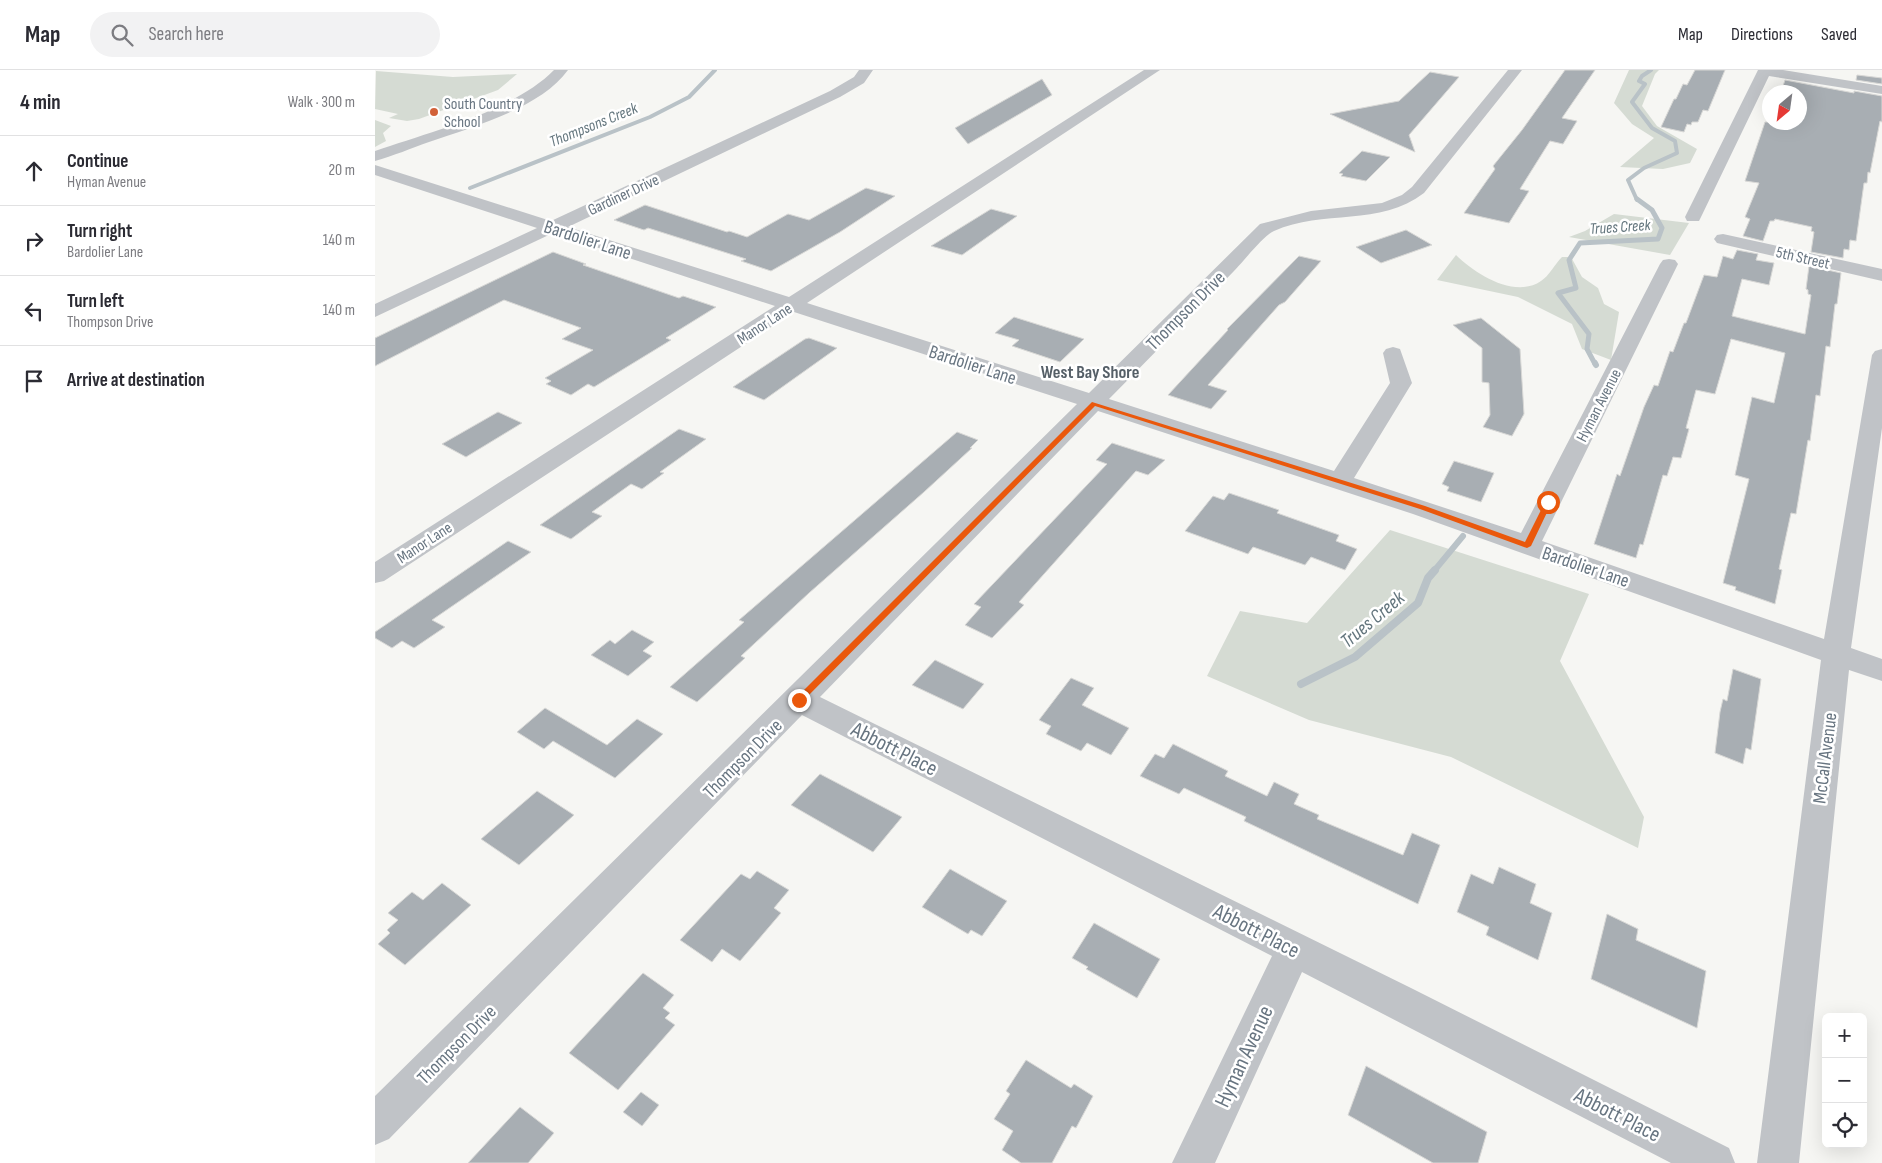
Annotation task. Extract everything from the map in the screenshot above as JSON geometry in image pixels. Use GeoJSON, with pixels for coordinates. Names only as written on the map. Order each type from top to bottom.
{"type":"FeatureCollection","features":[{"type":"Feature","properties":{"kind":"street"},"geometry":{"type":"LineString","coordinates":[[375,156],[510,106],[551,83],[561,70]]}},
{"type":"Feature","properties":{"kind":"street","name":"Gardiner Drive"},"geometry":{"type":"LineString","coordinates":[[375,311],[835,94],[859,80],[866,70]]}},
{"type":"Feature","properties":{"kind":"street","name":"Manor Lane"},"geometry":{"type":"LineString","coordinates":[[375,574],[1153,70]]}},
{"type":"Feature","properties":{"kind":"street","name":"Thompson Drive"},"geometry":{"type":"LineString","coordinates":[[375,1125],[1266,228],[1292,219],[1377,210],[1405,202],[1418,190],[1515,70]]}},
{"type":"Feature","properties":{"kind":"street"},"geometry":{"type":"LineString","coordinates":[[1693,218],[1765,70],[1882,90]]}},
{"type":"Feature","properties":{"kind":"street","name":"Bardolier Lane"},"geometry":{"type":"LineString","coordinates":[[375,170],[1422,508],[1882,670]]}},
{"type":"Feature","properties":{"kind":"street","name":"5th Street"},"geometry":{"type":"LineString","coordinates":[[1723,239],[1882,276]]}},
{"type":"Feature","properties":{"kind":"street","name":"Hyman Avenue"},"geometry":{"type":"LineString","coordinates":[[1527,546],[1669,264]]}},
{"type":"Feature","properties":{"kind":"street"},"geometry":{"type":"LineString","coordinates":[[1339,482],[1401,383],[1393,353]]}},
{"type":"Feature","properties":{"kind":"street","name":"McCall Avenue"},"geometry":{"type":"LineString","coordinates":[[1778,1163],[1836,654],[1882,355]]}},
{"type":"Feature","properties":{"kind":"street","name":"Abbott Place"},"geometry":{"type":"LineString","coordinates":[[799,700],[1714,1163]]}},
{"type":"Feature","properties":{"kind":"street","name":"Hyman Avenue"},"geometry":{"type":"LineString","coordinates":[[1193,1163],[1294,949]]}},
{"type":"Feature","properties":{"kind":"shaded area"},"geometry":{"type":"Polygon","coordinates":[[[1629,70],[1659,70],[1655,74],[1642,106],[1657,126],[1697,149],[1690,163],[1663,169],[1620,167],[1654,138],[1632,124],[1614,103],[1629,70]]]}},
{"type":"Feature","properties":{"kind":"shaded area"},"geometry":{"type":"Polygon","coordinates":[[[376,71],[453,77],[517,74],[498,90],[419,119],[407,121],[389,118],[398,114],[375,109],[376,71]]]}},
{"type":"Feature","properties":{"kind":"shaded area"},"geometry":{"type":"Polygon","coordinates":[[[375,120],[391,126],[383,133],[386,141],[375,147],[375,120]]]}},
{"type":"Feature","properties":{"kind":"shaded area"},"geometry":{"type":"Polygon","coordinates":[[[1614,214],[1689,223],[1670,255],[1569,237],[1585,231],[1614,214]]]}},
{"type":"Feature","properties":{"kind":"shaded area"},"geometry":{"type":"Polygon","coordinates":[[[1456,255],[1484,276],[1508,286],[1519,287],[1531,286],[1541,281],[1562,257],[1571,257],[1582,277],[1598,288],[1604,304],[1619,312],[1611,360],[1582,349],[1572,324],[1518,297],[1437,280],[1456,255]]]}},
{"type":"Feature","properties":{"kind":"shaded area"},"geometry":{"type":"Polygon","coordinates":[[[1390,530],[1589,594],[1560,661],[1644,817],[1638,848],[1451,757],[1309,720],[1207,676],[1240,611],[1307,623],[1390,530]]]}},
{"type":"Feature","properties":{"kind":"building"},"geometry":{"type":"Polygon","coordinates":[[[1565,70],[1595,70],[1562,118],[1577,121],[1563,144],[1550,141],[1520,189],[1529,191],[1509,223],[1464,213],[1495,169],[1493,166],[1522,130],[1565,70]]]}},
{"type":"Feature","properties":{"kind":"building"},"geometry":{"type":"Polygon","coordinates":[[[1695,70],[1725,70],[1708,111],[1703,110],[1698,122],[1692,122],[1691,125],[1687,124],[1684,132],[1661,127],[1674,99],[1676,99],[1683,84],[1687,85],[1695,70]]]}},
{"type":"Feature","properties":{"kind":"building"},"geometry":{"type":"Polygon","coordinates":[[[1430,72],[1459,77],[1409,135],[1415,152],[1330,114],[1399,101],[1430,72]]]}},
{"type":"Feature","properties":{"kind":"building"},"geometry":{"type":"Polygon","coordinates":[[[1857,75],[1882,78],[1882,84],[1856,80],[1857,75]]]}},
{"type":"Feature","properties":{"kind":"building"},"geometry":{"type":"Polygon","coordinates":[[[1042,79],[1052,95],[968,144],[955,128],[1042,79]]]}},
{"type":"Feature","properties":{"kind":"building"},"geometry":{"type":"Polygon","coordinates":[[[1785,80],[1854,93],[1854,91],[1882,96],[1882,122],[1880,121],[1870,173],[1868,172],[1867,183],[1864,183],[1856,241],[1850,240],[1849,250],[1844,249],[1843,258],[1811,252],[1814,232],[1811,231],[1812,227],[1775,219],[1770,221],[1763,241],[1743,236],[1750,219],[1745,217],[1759,183],[1745,181],[1762,130],[1807,130],[1807,85],[1783,85],[1785,80]]]}},
{"type":"Feature","properties":{"kind":"building"},"geometry":{"type":"Polygon","coordinates":[[[1362,151],[1390,157],[1366,181],[1341,176],[1343,174],[1339,173],[1362,151]]]}},
{"type":"Feature","properties":{"kind":"building"},"geometry":{"type":"Polygon","coordinates":[[[866,188],[895,196],[840,232],[771,271],[741,261],[746,259],[648,228],[644,230],[614,220],[645,205],[747,237],[788,214],[809,220],[866,188]]]}},
{"type":"Feature","properties":{"kind":"building"},"geometry":{"type":"Polygon","coordinates":[[[991,209],[1017,216],[962,255],[931,246],[991,209]]]}},
{"type":"Feature","properties":{"kind":"building"},"geometry":{"type":"Polygon","coordinates":[[[1406,230],[1432,245],[1381,263],[1356,247],[1406,230]]]}},
{"type":"Feature","properties":{"kind":"building"},"geometry":{"type":"Polygon","coordinates":[[[1737,250],[1758,254],[1756,260],[1774,263],[1769,285],[1742,279],[1732,316],[1805,334],[1811,295],[1808,294],[1806,289],[1809,266],[1841,273],[1830,347],[1826,346],[1820,396],[1816,395],[1810,441],[1808,440],[1796,514],[1791,513],[1779,569],[1782,570],[1775,604],[1735,590],[1736,587],[1723,583],[1749,479],[1735,475],[1752,397],[1774,403],[1785,353],[1731,339],[1715,394],[1696,390],[1686,428],[1689,429],[1681,458],[1673,457],[1667,476],[1663,475],[1643,545],[1640,544],[1636,558],[1594,544],[1617,474],[1620,476],[1644,407],[1654,385],[1658,386],[1670,351],[1673,352],[1684,323],[1686,323],[1704,275],[1717,277],[1723,256],[1733,259],[1737,250]]]}},
{"type":"Feature","properties":{"kind":"building"},"geometry":{"type":"Polygon","coordinates":[[[553,252],[586,264],[583,265],[679,298],[683,296],[716,307],[666,338],[671,340],[594,387],[588,384],[571,395],[546,384],[551,381],[545,378],[593,350],[562,339],[581,328],[504,300],[375,366],[375,338],[553,252]]]}},
{"type":"Feature","properties":{"kind":"building"},"geometry":{"type":"Polygon","coordinates":[[[1299,256],[1321,261],[1208,385],[1227,391],[1211,409],[1168,395],[1227,329],[1299,256]]]}},
{"type":"Feature","properties":{"kind":"building"},"geometry":{"type":"Polygon","coordinates":[[[1014,317],[1084,339],[1060,362],[1012,346],[1019,340],[995,333],[1014,317]]]}},
{"type":"Feature","properties":{"kind":"building"},"geometry":{"type":"Polygon","coordinates":[[[1481,318],[1520,349],[1524,414],[1512,436],[1483,427],[1490,415],[1489,383],[1482,382],[1482,348],[1453,325],[1481,318]]]}},
{"type":"Feature","properties":{"kind":"building"},"geometry":{"type":"Polygon","coordinates":[[[809,338],[837,348],[764,400],[733,387],[805,339],[809,338]]]}},
{"type":"Feature","properties":{"kind":"building"},"geometry":{"type":"Polygon","coordinates":[[[498,412],[522,423],[466,457],[442,444],[498,412]]]}},
{"type":"Feature","properties":{"kind":"building"},"geometry":{"type":"Polygon","coordinates":[[[679,429],[706,439],[660,472],[664,473],[642,489],[631,484],[592,512],[602,516],[571,539],[540,525],[679,429]]]}},
{"type":"Feature","properties":{"kind":"building"},"geometry":{"type":"Polygon","coordinates":[[[957,432],[978,440],[970,448],[972,448],[924,492],[809,593],[741,656],[745,658],[697,702],[670,687],[744,622],[739,620],[957,432]]]}},
{"type":"Feature","properties":{"kind":"building"},"geometry":{"type":"Polygon","coordinates":[[[1112,443],[1165,460],[1148,475],[1136,471],[1019,602],[1024,605],[992,638],[965,625],[981,607],[974,604],[1107,464],[1096,460],[1112,443]]]}},
{"type":"Feature","properties":{"kind":"building"},"geometry":{"type":"Polygon","coordinates":[[[1454,461],[1494,473],[1481,502],[1447,491],[1449,487],[1442,484],[1454,461]]]}},
{"type":"Feature","properties":{"kind":"building"},"geometry":{"type":"Polygon","coordinates":[[[1229,493],[1279,510],[1277,513],[1339,535],[1336,541],[1357,549],[1345,570],[1311,557],[1305,565],[1253,547],[1248,554],[1185,531],[1213,496],[1224,500],[1229,493]]]}},
{"type":"Feature","properties":{"kind":"building"},"geometry":{"type":"Polygon","coordinates":[[[508,541],[531,552],[432,620],[445,627],[414,648],[402,641],[392,648],[375,638],[375,632],[508,541]]]}},
{"type":"Feature","properties":{"kind":"building"},"geometry":{"type":"Polygon","coordinates":[[[632,630],[654,642],[643,651],[652,656],[628,676],[591,655],[610,640],[615,644],[632,630]]]}},
{"type":"Feature","properties":{"kind":"building"},"geometry":{"type":"Polygon","coordinates":[[[935,660],[984,684],[963,709],[912,685],[935,660]]]}},
{"type":"Feature","properties":{"kind":"building"},"geometry":{"type":"Polygon","coordinates":[[[1733,669],[1761,679],[1751,750],[1746,748],[1743,764],[1715,753],[1720,712],[1723,699],[1727,701],[1733,669]]]}},
{"type":"Feature","properties":{"kind":"building"},"geometry":{"type":"Polygon","coordinates":[[[1071,678],[1094,688],[1082,705],[1129,728],[1111,755],[1087,743],[1081,751],[1046,734],[1051,726],[1039,720],[1071,678]]]}},
{"type":"Feature","properties":{"kind":"building"},"geometry":{"type":"Polygon","coordinates":[[[545,708],[607,745],[637,719],[663,734],[615,778],[553,741],[544,749],[517,732],[545,708]]]}},
{"type":"Feature","properties":{"kind":"building"},"geometry":{"type":"Polygon","coordinates":[[[1173,744],[1228,771],[1225,776],[1267,796],[1274,782],[1299,794],[1294,804],[1319,815],[1317,819],[1403,855],[1412,833],[1440,845],[1418,904],[1244,821],[1246,817],[1184,788],[1179,794],[1140,776],[1155,754],[1164,758],[1173,744]]]}},
{"type":"Feature","properties":{"kind":"building"},"geometry":{"type":"Polygon","coordinates":[[[820,774],[902,817],[873,852],[791,805],[820,774]]]}},
{"type":"Feature","properties":{"kind":"building"},"geometry":{"type":"Polygon","coordinates":[[[537,791],[574,815],[519,865],[481,839],[537,791]]]}},
{"type":"Feature","properties":{"kind":"building"},"geometry":{"type":"Polygon","coordinates":[[[1499,867],[1536,884],[1530,903],[1552,913],[1538,960],[1486,935],[1489,927],[1457,912],[1471,874],[1493,884],[1499,867]]]}},
{"type":"Feature","properties":{"kind":"building"},"geometry":{"type":"Polygon","coordinates":[[[950,869],[1007,901],[982,936],[971,930],[968,934],[922,907],[950,869]]]}},
{"type":"Feature","properties":{"kind":"building"},"geometry":{"type":"Polygon","coordinates":[[[757,871],[789,890],[774,908],[781,913],[740,961],[722,949],[712,962],[680,940],[741,874],[750,879],[757,871]]]}},
{"type":"Feature","properties":{"kind":"building"},"geometry":{"type":"Polygon","coordinates":[[[442,883],[471,905],[405,965],[378,944],[390,933],[387,930],[398,920],[388,913],[412,892],[423,900],[442,883]]]}},
{"type":"Feature","properties":{"kind":"building"},"geometry":{"type":"Polygon","coordinates":[[[1607,914],[1638,929],[1636,940],[1706,971],[1697,1028],[1591,979],[1607,914]]]}},
{"type":"Feature","properties":{"kind":"building"},"geometry":{"type":"Polygon","coordinates":[[[1094,923],[1160,959],[1137,998],[1086,969],[1088,967],[1072,958],[1094,923]]]}},
{"type":"Feature","properties":{"kind":"building"},"geometry":{"type":"Polygon","coordinates":[[[643,973],[674,995],[663,1008],[670,1013],[665,1018],[675,1025],[618,1090],[569,1053],[643,973]]]}},
{"type":"Feature","properties":{"kind":"building"},"geometry":{"type":"Polygon","coordinates":[[[1026,1060],[1071,1088],[1074,1084],[1093,1096],[1076,1128],[1072,1126],[1052,1163],[1021,1163],[1002,1150],[1013,1131],[994,1119],[1010,1094],[1006,1091],[1026,1060]]]}},
{"type":"Feature","properties":{"kind":"building"},"geometry":{"type":"Polygon","coordinates":[[[1366,1066],[1487,1132],[1478,1163],[1433,1163],[1348,1115],[1366,1066]]]}},
{"type":"Feature","properties":{"kind":"building"},"geometry":{"type":"Polygon","coordinates":[[[641,1092],[659,1105],[642,1126],[623,1112],[641,1092]]]}},
{"type":"Feature","properties":{"kind":"building"},"geometry":{"type":"Polygon","coordinates":[[[520,1107],[554,1133],[528,1163],[468,1163],[520,1107]]]}},
{"type":"Feature","properties":{"kind":"waterway","name":"Thompsons Creek"},"geometry":{"type":"LineString","coordinates":[[470,188],[650,117],[689,97],[715,70]]}},
{"type":"Feature","properties":{"kind":"waterway","name":"Trues Creek"},"geometry":{"type":"LineString","coordinates":[[1637,200],[1628,180],[1644,168],[1677,153],[1675,141],[1652,128],[1632,102],[1645,84],[1639,81],[1642,76],[1651,70]]}},
{"type":"Feature","properties":{"kind":"waterway","name":"Trues Creek"},"geometry":{"type":"LineString","coordinates":[[1595,364],[1587,349],[1589,334],[1558,293],[1576,288],[1569,260],[1580,243],[1658,239],[1662,228],[1652,210],[1637,199]]}},
{"type":"Feature","properties":{"kind":"waterway","name":"Trues Creek"},"geometry":{"type":"LineString","coordinates":[[1434,571],[1463,536]]}},
{"type":"Feature","properties":{"kind":"waterway","name":"Trues Creek"},"geometry":{"type":"LineString","coordinates":[[1301,684],[1355,657],[1418,603],[1428,578],[1435,570]]}},
{"type":"Feature","properties":{"kind":"place","name":"South Country School"},"geometry":{"type":"Point","coordinates":[434,112]}},
{"type":"Feature","properties":{"kind":"district","name":"West Bay Shore"},"geometry":{"type":"Point","coordinates":[1090,372]}},
{"type":"Feature","properties":{"kind":"route"},"geometry":{"type":"LineString","coordinates":[[799,700],[1094,403],[1422,508],[1527,546],[1548,502]]}}]}
